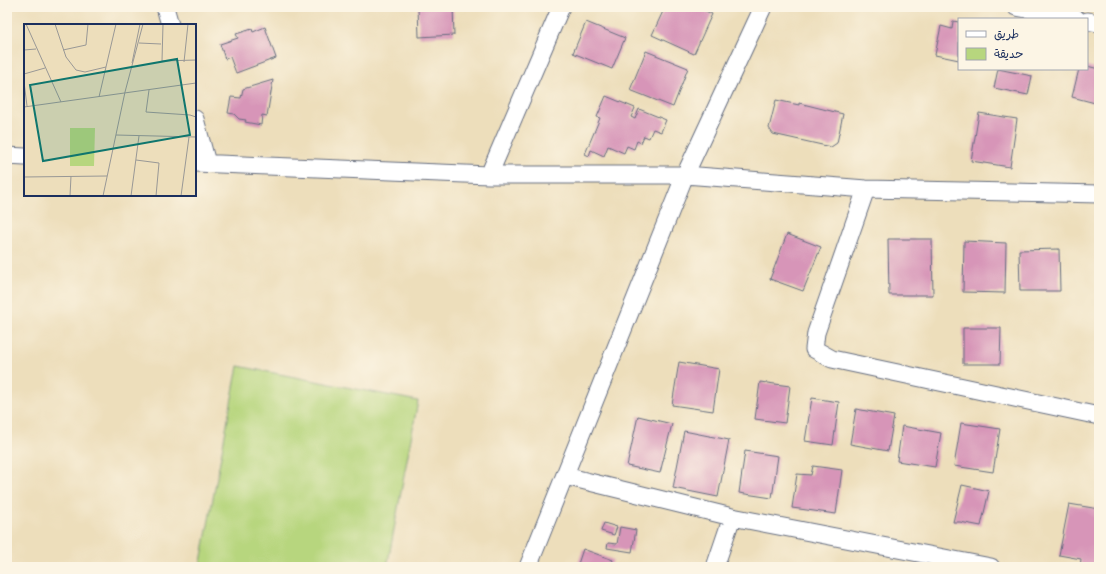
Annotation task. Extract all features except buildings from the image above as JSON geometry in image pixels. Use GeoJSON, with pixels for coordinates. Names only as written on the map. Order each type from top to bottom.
{"type":"FeatureCollection","features":[{"type":"Feature","properties":{"kind":"street"},"geometry":{"type":"LineString","coordinates":[[165,7],[170,24]]}},
{"type":"Feature","properties":{"kind":"street"},"geometry":{"type":"LineString","coordinates":[[489,175],[561,7]]}},
{"type":"Feature","properties":{"kind":"street"},"geometry":{"type":"LineString","coordinates":[[528,567],[685,175],[763,7]]}},
{"type":"Feature","properties":{"kind":"street"},"geometry":{"type":"LineString","coordinates":[[1016,7],[1072,18]]}},
{"type":"Feature","properties":{"kind":"street"},"geometry":{"type":"LineString","coordinates":[[1088,21],[1099,23]]}},
{"type":"Feature","properties":{"kind":"street"},"geometry":{"type":"LineString","coordinates":[[196,126],[201,163],[489,175],[685,175],[866,189],[1099,194]]}},
{"type":"Feature","properties":{"kind":"street"},"geometry":{"type":"LineString","coordinates":[[7,156],[24,157]]}},
{"type":"Feature","properties":{"kind":"street"},"geometry":{"type":"LineString","coordinates":[[866,189],[816,333],[814,349],[832,359],[1099,416]]}},
{"type":"Feature","properties":{"kind":"street"},"geometry":{"type":"LineString","coordinates":[[565,476],[732,517],[991,567]]}},
{"type":"Feature","properties":{"kind":"street"},"geometry":{"type":"LineString","coordinates":[[715,567],[732,517]]}},
{"type":"Feature","properties":{"kind":"green space"},"geometry":{"type":"Polygon","coordinates":[[[238,366],[418,401],[387,567],[200,567],[238,366]]]}}]}
